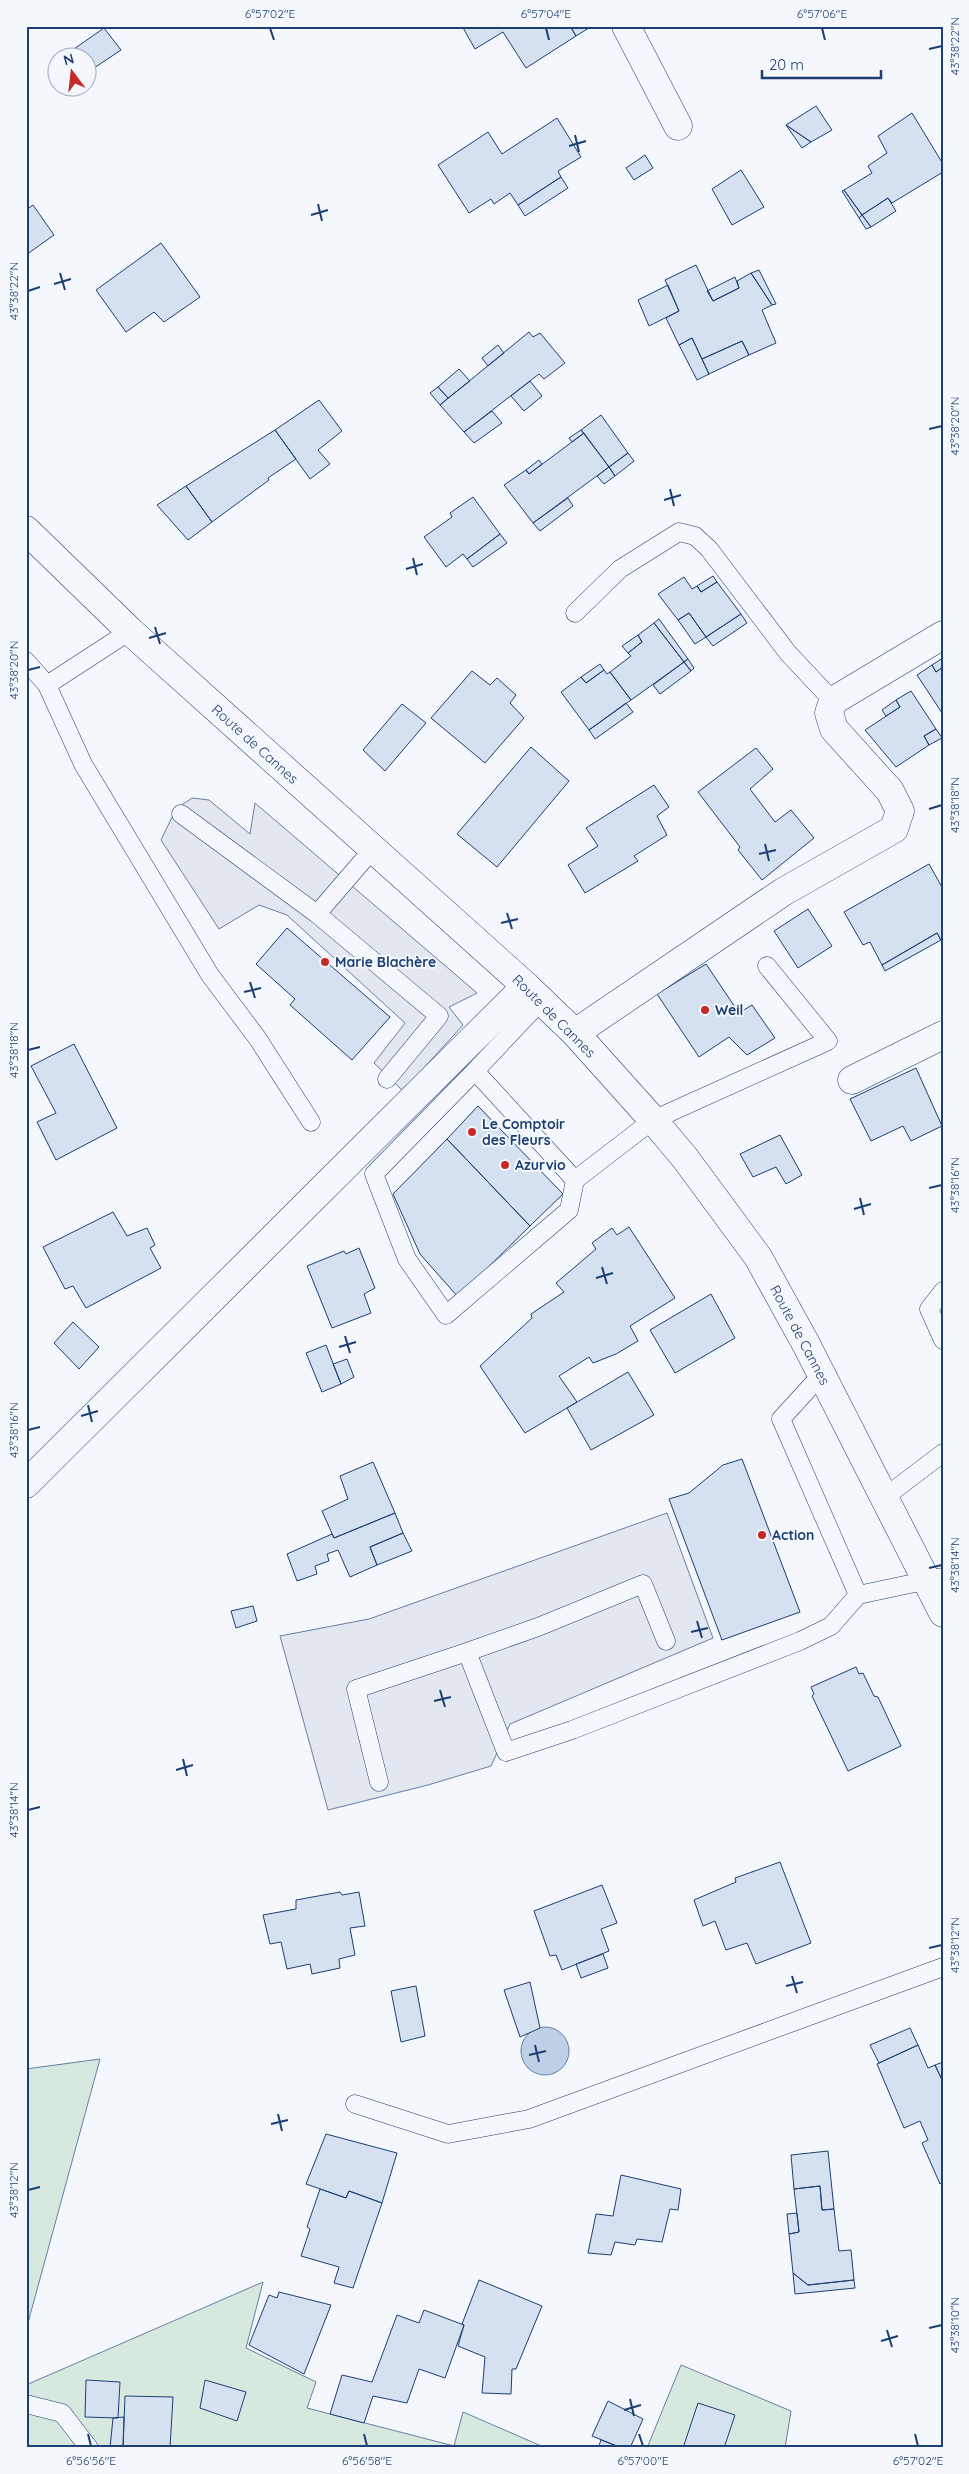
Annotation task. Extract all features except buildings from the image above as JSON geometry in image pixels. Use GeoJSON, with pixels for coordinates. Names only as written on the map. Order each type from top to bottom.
{"type":"FeatureCollection","features":[{"type":"Feature","properties":{"kind":"street"},"geometry":{"type":"LineString","coordinates":[[626,26],[678,126]]}},
{"type":"Feature","properties":{"kind":"street","name":"Route de Cannes"},"geometry":{"type":"LineString","coordinates":[[26,530],[130,631],[534,994],[575,1033],[653,1120],[685,1158],[758,1258],[822,1374],[885,1498],[935,1579],[943,1613]]}},
{"type":"Feature","properties":{"kind":"street"},"geometry":{"type":"LineString","coordinates":[[575,1033],[783,892],[894,829],[900,811],[890,791],[834,729],[829,713],[833,701],[943,635]]}},
{"type":"Feature","properties":{"kind":"street"},"geometry":{"type":"LineString","coordinates":[[26,1484],[534,994]]}},
{"type":"Feature","properties":{"kind":"street"},"geometry":{"type":"LineString","coordinates":[[852,1080],[943,1035]]}},
{"type":"Feature","properties":{"kind":"lane"},"geometry":{"type":"LineString","coordinates":[[575,613],[620,569],[679,532],[695,536],[709,549],[788,653],[833,701]]}},
{"type":"Feature","properties":{"kind":"lane"},"geometry":{"type":"LineString","coordinates":[[47,685],[130,631]]}},
{"type":"Feature","properties":{"kind":"lane"},"geometry":{"type":"LineString","coordinates":[[26,661],[47,685],[83,764],[200,958],[258,1039],[311,1122]]}},
{"type":"Feature","properties":{"kind":"lane"},"geometry":{"type":"LineString","coordinates":[[181,814],[317,914],[439,1016],[387,1079]]}},
{"type":"Feature","properties":{"kind":"lane"},"geometry":{"type":"LineString","coordinates":[[317,914],[372,850]]}},
{"type":"Feature","properties":{"kind":"lane"},"geometry":{"type":"LineString","coordinates":[[534,994],[475,1071],[374,1174],[407,1259],[446,1315],[569,1210],[575,1180],[653,1120],[828,1041],[767,966]]}},
{"type":"Feature","properties":{"kind":"lane"},"geometry":{"type":"LineString","coordinates":[[475,1071],[575,1180]]}},
{"type":"Feature","properties":{"kind":"lane"},"geometry":{"type":"LineString","coordinates":[[943,1291],[929,1309],[943,1340]]}},
{"type":"Feature","properties":{"kind":"lane"},"geometry":{"type":"LineString","coordinates":[[822,1374],[781,1419],[858,1595]]}},
{"type":"Feature","properties":{"kind":"lane"},"geometry":{"type":"LineString","coordinates":[[885,1498],[943,1453]]}},
{"type":"Feature","properties":{"kind":"lane"},"geometry":{"type":"LineString","coordinates":[[467,1652],[506,1752],[572,1730],[800,1641],[832,1626],[858,1595],[935,1579]]}},
{"type":"Feature","properties":{"kind":"lane"},"geometry":{"type":"LineString","coordinates":[[379,1782],[356,1689],[538,1627],[643,1584],[666,1641]]}},
{"type":"Feature","properties":{"kind":"lane"},"geometry":{"type":"LineString","coordinates":[[355,2104],[448,2134],[529,2119],[943,1967]]}},
{"type":"Feature","properties":{"kind":"lane"},"geometry":{"type":"LineString","coordinates":[[26,2404],[62,2414],[89,2448]]}},
{"type":"Feature","properties":{"kind":"shaded area"},"geometry":{"type":"Polygon","coordinates":[[[192,798],[209,800],[250,834],[255,803],[477,993],[449,1007],[463,1025],[403,1091],[374,1063],[405,1023],[287,915],[259,905],[219,929],[161,840],[176,809],[192,798]]]}},
{"type":"Feature","properties":{"kind":"shaded area"},"geometry":{"type":"Polygon","coordinates":[[[667,1513],[713,1638],[510,1724],[491,1766],[428,1785],[328,1810],[280,1636],[369,1619],[667,1513]]]}},
{"type":"Feature","properties":{"kind":"shaded area"},"geometry":{"type":"Polygon","coordinates":[[[100,2059],[26,2330],[26,2069],[100,2059]]]}},
{"type":"Feature","properties":{"kind":"shaded area"},"geometry":{"type":"Polygon","coordinates":[[[263,2282],[246,2348],[316,2382],[307,2408],[454,2446],[463,2412],[546,2448],[26,2448],[26,2385],[263,2282]]]}},
{"type":"Feature","properties":{"kind":"shaded area"},"geometry":{"type":"Polygon","coordinates":[[[681,2365],[791,2411],[785,2448],[647,2448],[681,2365]]]}},
{"type":"Feature","properties":{"kind":"water"},"geometry":{"type":"Polygon","coordinates":[[[545,2027],[554,2029],[562,2034],[567,2042],[569,2051],[567,2060],[562,2068],[554,2073],[545,2075],[536,2073],[528,2068],[523,2060],[521,2051],[523,2042],[528,2034],[536,2029],[545,2027]]]}},
{"type":"Feature","properties":{"kind":"place","name":"Marie Blachère"},"geometry":{"type":"Point","coordinates":[325,962]}},
{"type":"Feature","properties":{"kind":"place","name":"Weil"},"geometry":{"type":"Point","coordinates":[705,1010]}},
{"type":"Feature","properties":{"kind":"place","name":"Le Comptoir des Fleurs"},"geometry":{"type":"Point","coordinates":[472,1132]}},
{"type":"Feature","properties":{"kind":"place","name":"Azurvio"},"geometry":{"type":"Point","coordinates":[505,1165]}},
{"type":"Feature","properties":{"kind":"place","name":"Action"},"geometry":{"type":"Point","coordinates":[762,1535]}}]}
